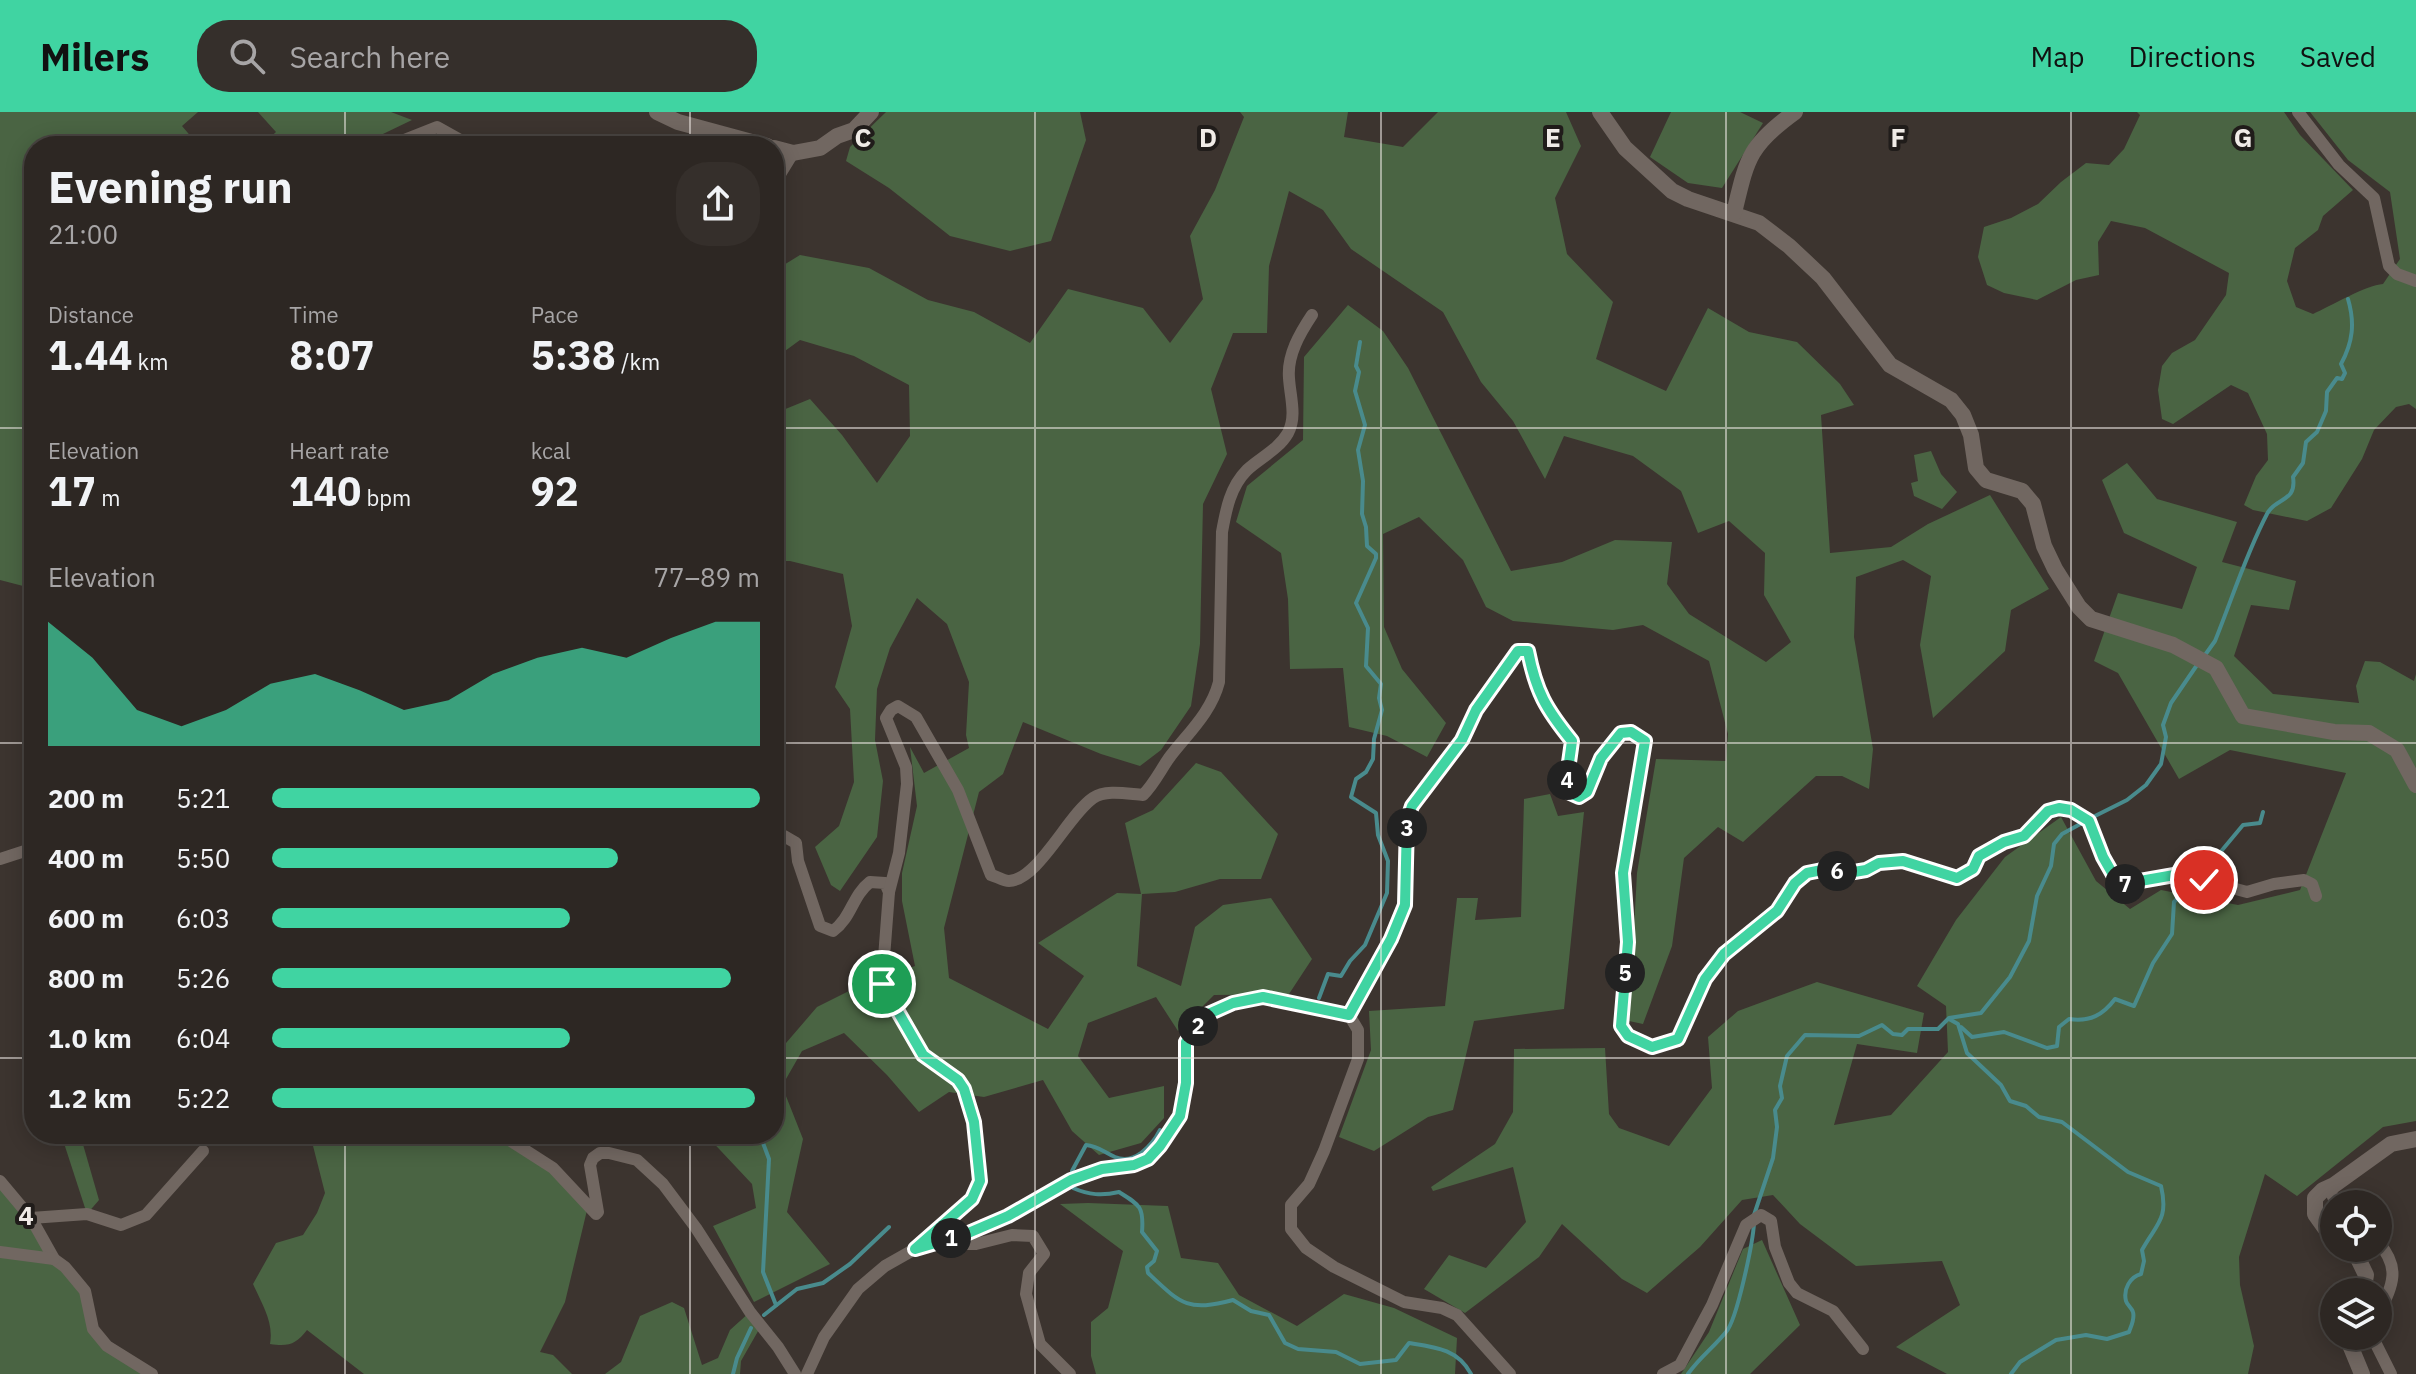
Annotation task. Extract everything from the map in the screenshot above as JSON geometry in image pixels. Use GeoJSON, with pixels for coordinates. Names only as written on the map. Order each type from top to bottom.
{"type":"FeatureCollection","features":[{"type":"Feature","properties":{"kind":"street"},"geometry":{"type":"LineString","coordinates":[[657,112],[678,122],[730,136]]}},
{"type":"Feature","properties":{"kind":"street"},"geometry":{"type":"LineString","coordinates":[[784,151],[793,153],[820,148],[837,136],[854,130],[871,112]]}},
{"type":"Feature","properties":{"kind":"street"},"geometry":{"type":"LineString","coordinates":[[1600,112],[1625,148],[1672,191],[1734,213],[1772,231],[1823,278],[1890,365],[1951,400],[1963,415],[1971,435],[1976,468],[1986,480],[2022,491],[2033,504],[2044,546],[2055,569],[2079,607],[2091,619],[2173,645],[2216,668],[2243,716],[2334,732],[2369,733],[2397,750],[2416,785]]}},
{"type":"Feature","properties":{"kind":"street"},"geometry":{"type":"LineString","coordinates":[[1734,213],[1753,150],[1761,138],[1795,112]]}},
{"type":"Feature","properties":{"kind":"street"},"geometry":{"type":"LineString","coordinates":[[2298,112],[2339,165],[2374,198],[2389,266],[2397,274],[2416,281]]}},
{"type":"Feature","properties":{"kind":"street"},"geometry":{"type":"LineString","coordinates":[[414,136],[437,127],[453,136]]}},
{"type":"Feature","properties":{"kind":"street"},"geometry":{"type":"LineString","coordinates":[[784,168],[793,153]]}},
{"type":"Feature","properties":{"kind":"street"},"geometry":{"type":"LineString","coordinates":[[807,1374],[824,1337],[858,1289],[885,1266],[915,1249],[972,1199],[980,1181],[974,1122],[964,1089],[958,1080],[923,1055],[882,984],[889,892],[899,853],[907,784],[906,767],[886,718],[898,706],[916,717],[958,790],[991,875],[1008,881],[1021,877],[1046,856],[1066,824],[1094,797],[1107,793],[1143,795],[1214,700],[1219,682],[1222,532],[1226,509],[1233,489],[1245,472],[1277,446],[1288,432],[1293,418],[1288,375],[1290,361],[1312,315]]}},
{"type":"Feature","properties":{"kind":"street"},"geometry":{"type":"LineString","coordinates":[[1349,1015],[1391,939],[1405,905],[1407,821],[1412,806],[1462,740],[1476,710],[1518,651],[1528,651],[1533,676],[1546,710],[1572,741],[1566,784],[1570,793],[1579,797],[1587,792],[1601,758],[1621,733],[1631,732],[1645,741],[1623,873],[1628,942],[1621,1026],[1628,1036],[1652,1047],[1678,1039],[1705,979],[1724,954],[1777,911],[1795,883],[1807,873],[1822,870],[1848,873],[1866,870],[1879,863],[1903,861],[1957,878],[1973,869],[1979,856],[2004,842],[2024,836],[2048,811],[2059,808],[2071,810],[2089,821],[2103,857],[2115,878],[2123,884],[2180,874],[2247,892],[2304,880],[2312,884],[2316,896]]}},
{"type":"Feature","properties":{"kind":"street"},"geometry":{"type":"LineString","coordinates":[[784,836],[796,843],[798,861],[820,926],[826,930],[833,931],[846,922],[861,889],[870,882],[885,883],[889,892]]}},
{"type":"Feature","properties":{"kind":"street"},"geometry":{"type":"LineString","coordinates":[[0,859],[24,851]]}},
{"type":"Feature","properties":{"kind":"street"},"geometry":{"type":"LineString","coordinates":[[915,1249],[966,1234],[1008,1216],[1071,1180],[1102,1169],[1134,1165],[1148,1159],[1180,1116],[1186,1083],[1186,1042],[1206,1015],[1233,1003],[1263,997],[1349,1015],[1358,1030],[1358,1059],[1309,1184],[1291,1205],[1291,1229],[1306,1248],[1334,1267],[1404,1302],[1442,1308],[1457,1315],[1510,1374]]}},
{"type":"Feature","properties":{"kind":"street"},"geometry":{"type":"LineString","coordinates":[[2323,1190],[2391,1144],[2416,1139]]}},
{"type":"Feature","properties":{"kind":"street"},"geometry":{"type":"LineString","coordinates":[[516,1144],[568,1181],[596,1214],[597,1200],[590,1165],[593,1158],[600,1153],[609,1153],[637,1160],[663,1184],[696,1228],[750,1312],[795,1374]]}},
{"type":"Feature","properties":{"kind":"street"},"geometry":{"type":"LineString","coordinates":[[31,1218],[87,1214],[121,1225],[146,1215],[203,1151]]}},
{"type":"Feature","properties":{"kind":"street"},"geometry":{"type":"LineString","coordinates":[[0,1181],[31,1218],[54,1259],[85,1291],[93,1329],[107,1346],[152,1374]]}},
{"type":"Feature","properties":{"kind":"street"},"geometry":{"type":"LineString","coordinates":[[2332,1190],[2334,1185]]}},
{"type":"Feature","properties":{"kind":"street"},"geometry":{"type":"LineString","coordinates":[[2320,1193],[2315,1198],[2315,1214],[2320,1221]]}},
{"type":"Feature","properties":{"kind":"street"},"geometry":{"type":"LineString","coordinates":[[1663,1374],[1680,1365],[1712,1305],[1746,1225],[1761,1215],[1771,1221],[1775,1247],[1789,1283],[1797,1293],[1833,1311],[1863,1349]]}},
{"type":"Feature","properties":{"kind":"street"},"geometry":{"type":"LineString","coordinates":[[931,1244],[976,1244],[1012,1235],[1033,1236],[1044,1254],[1029,1273],[1026,1294],[1040,1344],[1070,1374]]}},
{"type":"Feature","properties":{"kind":"street"},"geometry":{"type":"LineString","coordinates":[[0,1252],[54,1259]]}},
{"type":"Feature","properties":{"kind":"street"},"geometry":{"type":"LineString","coordinates":[[2352,1350],[2362,1374]]}},
{"type":"Feature","properties":{"kind":"street"},"geometry":{"type":"LineString","coordinates":[[2379,1350],[2391,1374]]}},
{"type":"Feature","properties":{"kind":"green space"},"geometry":{"type":"Polygon","coordinates":[[[0,112],[198,112],[182,126],[190,136],[24,136],[24,586],[0,580],[0,112]]]}},
{"type":"Feature","properties":{"kind":"green space"},"geometry":{"type":"Polygon","coordinates":[[[258,112],[391,112],[412,120],[379,136],[272,136],[276,132],[258,112]]]}},
{"type":"Feature","properties":{"kind":"green space"},"geometry":{"type":"Polygon","coordinates":[[[886,112],[1080,112],[1086,140],[1051,241],[1010,251],[950,236],[889,188],[846,161],[850,147],[886,112]]]}},
{"type":"Feature","properties":{"kind":"green space"},"geometry":{"type":"Polygon","coordinates":[[[1240,112],[1348,112],[1344,137],[1403,147],[1438,112],[1566,112],[1581,146],[1555,198],[1567,254],[1613,302],[1596,359],[1666,391],[1708,308],[1749,332],[1797,342],[1840,384],[1854,405],[1821,415],[1830,553],[1891,547],[1928,524],[1990,495],[2049,589],[2011,610],[2005,651],[1933,718],[1920,645],[1931,576],[1903,560],[1856,577],[1854,637],[1873,749],[1869,789],[1842,776],[1816,776],[1743,842],[1718,827],[1684,858],[1672,946],[1643,1024],[1629,1021],[1637,873],[1656,759],[1726,761],[1728,734],[1709,661],[1643,625],[1613,630],[1513,621],[1486,607],[1463,560],[1419,517],[1383,534],[1384,627],[1402,669],[1446,723],[1427,757],[1387,736],[1349,727],[1343,668],[1290,669],[1288,599],[1281,553],[1236,522],[1247,486],[1303,440],[1304,357],[1348,305],[1383,331],[1408,368],[1511,571],[1562,562],[1615,540],[1672,542],[1667,584],[1689,614],[1766,662],[1791,642],[1764,595],[1765,553],[1729,521],[1698,533],[1681,491],[1633,456],[1564,436],[1545,479],[1513,421],[1481,382],[1443,312],[1351,249],[1323,210],[1289,191],[1269,266],[1267,333],[1233,333],[1211,389],[1227,454],[1203,504],[1200,644],[1191,706],[1161,750],[1140,766],[1101,754],[1023,722],[1003,774],[979,792],[944,928],[949,978],[1048,1029],[1084,976],[1038,943],[1117,893],[1141,894],[1125,823],[1153,810],[1196,763],[1221,772],[1278,834],[1261,879],[1220,879],[1175,892],[1142,894],[1137,966],[1181,986],[1195,927],[1223,905],[1271,898],[1312,959],[1289,994],[1214,995],[1178,1031],[1156,997],[1088,1023],[1078,1056],[1109,1098],[1164,1086],[1164,1118],[1141,1143],[1099,1155],[1072,1131],[1043,1080],[984,1097],[949,1092],[919,1112],[844,1033],[802,1051],[784,1082],[784,1045],[817,1007],[863,984],[915,966],[902,901],[902,873],[917,806],[910,747],[924,773],[969,748],[966,735],[969,682],[947,624],[917,598],[890,648],[877,689],[875,740],[883,781],[877,837],[840,891],[831,885],[815,847],[839,826],[854,782],[850,709],[835,687],[852,626],[843,574],[784,561],[784,410],[810,399],[842,435],[877,483],[910,436],[909,385],[854,356],[800,340],[784,352],[784,265],[800,255],[869,268],[928,300],[974,312],[1030,343],[1068,289],[1143,308],[1170,343],[1203,299],[1190,236],[1215,190],[1244,117],[1240,112]]]}},
{"type":"Feature","properties":{"kind":"green space"},"geometry":{"type":"Polygon","coordinates":[[[1671,112],[1740,112],[1763,123],[1722,188],[1688,183],[1650,157],[1671,112]]]}},
{"type":"Feature","properties":{"kind":"green space"},"geometry":{"type":"Polygon","coordinates":[[[2137,112],[2284,112],[2300,135],[2353,190],[2323,216],[2318,230],[2295,248],[2287,281],[2296,307],[2313,314],[2358,292],[2383,284],[2400,259],[2390,192],[2348,160],[2310,112],[2416,112],[2416,409],[2409,404],[2396,407],[2374,430],[2362,459],[2331,508],[2307,521],[2253,510],[2244,505],[2256,476],[2268,460],[2267,434],[2248,393],[2231,385],[2173,424],[2162,419],[2158,390],[2162,366],[2172,353],[2195,340],[2226,295],[2229,273],[2145,228],[2111,221],[2098,242],[2099,275],[2076,280],[2037,300],[2004,293],[1987,285],[1978,257],[1984,227],[2038,204],[2086,163],[2109,165],[2124,149],[2140,115],[2137,112]]]}},
{"type":"Feature","properties":{"kind":"green space"},"geometry":{"type":"Polygon","coordinates":[[[1931,451],[1941,474],[1957,492],[1942,509],[1914,496],[1911,483],[1918,481],[1914,455],[1931,451]]]}},
{"type":"Feature","properties":{"kind":"green space"},"geometry":{"type":"Polygon","coordinates":[[[2127,463],[2157,499],[2237,522],[2222,562],[2296,581],[2289,610],[2251,605],[2234,656],[2273,694],[2359,703],[2356,686],[2365,661],[2380,662],[2414,681],[2416,674],[2416,1121],[2383,1127],[2297,1196],[2265,1174],[2239,1257],[2240,1285],[2254,1346],[2248,1374],[1947,1374],[1896,1347],[1960,1305],[1942,1261],[1856,1266],[1800,1224],[1773,1195],[1742,1200],[1700,1247],[1647,1293],[1622,1279],[1562,1224],[1539,1257],[1465,1313],[1424,1289],[1449,1255],[1486,1268],[1526,1222],[1513,1167],[1433,1191],[1431,1187],[1495,1144],[1513,1112],[1514,1049],[1605,1048],[1609,1114],[1619,1128],[1669,1146],[1712,1088],[1708,1037],[1738,1011],[1817,982],[1924,1013],[1917,1053],[1857,1044],[1834,1125],[1891,1115],[1948,1052],[1946,1006],[1917,986],[1956,920],[2005,857],[2061,817],[2096,881],[2130,909],[2161,890],[2238,905],[2300,890],[2346,773],[2230,750],[2179,779],[2118,673],[2094,661],[2118,593],[2182,609],[2197,567],[2124,533],[2102,480],[2127,463]]]}},
{"type":"Feature","properties":{"kind":"green space"},"geometry":{"type":"Polygon","coordinates":[[[1550,794],[1558,816],[1584,812],[1564,1009],[1474,1021],[1453,1110],[1428,1117],[1374,1151],[1339,1137],[1371,1050],[1369,1011],[1445,1006],[1457,898],[1478,898],[1475,920],[1521,917],[1524,799],[1550,794]]]}},
{"type":"Feature","properties":{"kind":"green space"},"geometry":{"type":"Polygon","coordinates":[[[784,1091],[803,1139],[787,1212],[830,1264],[754,1302],[713,1226],[756,1208],[752,1184],[714,1144],[784,1144],[784,1091]]]}},
{"type":"Feature","properties":{"kind":"green space"},"geometry":{"type":"Polygon","coordinates":[[[64,1144],[83,1144],[99,1200],[87,1214],[64,1144]]]}},
{"type":"Feature","properties":{"kind":"green space"},"geometry":{"type":"Polygon","coordinates":[[[313,1144],[517,1144],[527,1150],[588,1206],[565,1302],[540,1352],[553,1355],[572,1374],[364,1374],[307,1330],[292,1343],[270,1344],[269,1321],[253,1284],[276,1243],[303,1235],[325,1193],[313,1144]]]}},
{"type":"Feature","properties":{"kind":"green space"},"geometry":{"type":"Polygon","coordinates":[[[0,1181],[85,1291],[93,1329],[152,1374],[0,1374],[0,1181]]]}},
{"type":"Feature","properties":{"kind":"green space"},"geometry":{"type":"Polygon","coordinates":[[[1060,1204],[1168,1206],[1181,1258],[1218,1263],[1239,1295],[1297,1326],[1344,1294],[1394,1308],[1457,1338],[1455,1374],[1096,1374],[1091,1356],[1091,1322],[1108,1308],[1123,1251],[1060,1204]]]}},
{"type":"Feature","properties":{"kind":"green space"},"geometry":{"type":"Polygon","coordinates":[[[1762,1240],[1800,1325],[1750,1374],[1681,1374],[1709,1332],[1743,1249],[1762,1240]]]}},
{"type":"Feature","properties":{"kind":"green space"},"geometry":{"type":"Polygon","coordinates":[[[672,1302],[684,1308],[702,1365],[718,1358],[730,1330],[750,1312],[761,1326],[741,1361],[740,1374],[605,1374],[621,1362],[640,1316],[672,1302]]]}},
{"type":"Feature","properties":{"kind":"waterway"},"geometry":{"type":"LineString","coordinates":[[2205,655],[2215,641],[2267,514],[2292,491],[2293,477],[2303,463],[2306,442],[2317,432],[2326,411],[2327,392],[2345,373],[2341,364],[2348,348],[2352,324],[2348,299]]}},
{"type":"Feature","properties":{"kind":"waterway"},"geometry":{"type":"LineString","coordinates":[[1319,998],[1328,974],[1341,976],[1365,945],[1387,893],[1388,861],[1378,835],[1376,813],[1351,797],[1356,779],[1366,772],[1373,759],[1374,739],[1382,710],[1379,698],[1381,684],[1366,666],[1368,628],[1356,603],[1376,558],[1367,546],[1362,514],[1363,481],[1358,450],[1365,425],[1355,391],[1360,342]]}},
{"type":"Feature","properties":{"kind":"waterway"},"geometry":{"type":"LineString","coordinates":[[2091,818],[2127,800],[2146,785],[2161,764],[2166,737],[2163,725],[2171,703],[2197,665]]}},
{"type":"Feature","properties":{"kind":"waterway"},"geometry":{"type":"LineString","coordinates":[[1961,1027],[1972,1037],[2004,1032],[2047,1048],[2057,1046],[2059,1027],[2069,1019],[2095,1016],[2115,999],[2134,1006],[2153,963],[2172,934],[2174,902],[2184,892],[2202,884],[2213,861],[2243,825],[2260,823],[2263,812]]}},
{"type":"Feature","properties":{"kind":"waterway"},"geometry":{"type":"LineString","coordinates":[[1754,1215],[1773,1158],[1777,1127],[1775,1110],[1782,1098],[1780,1086],[1787,1056],[1805,1035],[1859,1036],[1882,1025],[1893,1034],[1902,1035],[1908,1029],[1938,1029],[1949,1018],[1981,1013],[2010,977],[2029,941],[2037,896],[2051,866],[2054,844],[2062,834],[2084,822]]}},
{"type":"Feature","properties":{"kind":"waterway"},"geometry":{"type":"LineString","coordinates":[[1949,1019],[1958,1024],[1967,1053],[2001,1085],[2010,1101],[2026,1106],[2039,1117],[2062,1122],[2128,1172],[2161,1186],[2163,1197],[2160,1221],[2142,1250],[2144,1261],[2141,1274],[2127,1288],[2125,1297],[2133,1315],[2129,1332],[2107,1339],[2086,1335],[2056,1340],[2020,1362],[2011,1374]]}},
{"type":"Feature","properties":{"kind":"waterway"},"geometry":{"type":"LineString","coordinates":[[1160,1130],[1147,1148],[1129,1158],[1115,1157],[1086,1145],[1072,1171],[1073,1188],[1096,1194],[1119,1192],[1139,1208],[1142,1232],[1157,1251],[1154,1261],[1147,1267],[1148,1273],[1169,1292],[1186,1303],[1205,1305],[1233,1300],[1251,1311],[1269,1315],[1285,1343],[1298,1349],[1336,1352],[1360,1364],[1396,1360],[1409,1343],[1453,1354],[1471,1374]]}},
{"type":"Feature","properties":{"kind":"waterway"},"geometry":{"type":"LineString","coordinates":[[763,1144],[769,1159],[763,1272],[776,1305]]}},
{"type":"Feature","properties":{"kind":"waterway"},"geometry":{"type":"LineString","coordinates":[[1688,1374],[1730,1325],[1744,1280],[1754,1223]]}},
{"type":"Feature","properties":{"kind":"waterway"},"geometry":{"type":"LineString","coordinates":[[764,1315],[797,1289],[823,1283],[850,1264],[889,1227]]}},
{"type":"Feature","properties":{"kind":"waterway"},"geometry":{"type":"LineString","coordinates":[[733,1374],[751,1328]]}},
{"type":"Feature","properties":{"kind":"route"},"geometry":{"type":"LineString","coordinates":[[882,984],[923,1055],[958,1080],[964,1089],[974,1122],[980,1181],[972,1199],[915,1249],[966,1234],[1008,1216],[1071,1180],[1102,1169],[1134,1165],[1148,1159],[1180,1116],[1186,1083],[1186,1042],[1206,1015],[1233,1003],[1263,997],[1349,1015],[1391,939],[1405,905],[1407,821],[1412,806],[1462,740],[1476,710],[1518,651],[1528,651],[1533,676],[1546,710],[1572,741],[1566,784],[1570,793],[1579,797],[1587,792],[1601,758],[1621,733],[1631,732],[1645,741],[1623,873],[1628,942],[1621,1026],[1628,1036],[1652,1047],[1678,1039],[1705,979],[1724,954],[1777,911],[1795,883],[1807,873],[1822,870],[1848,873],[1866,870],[1879,863],[1903,861],[1957,878],[1973,869],[1979,856],[2004,842],[2024,836],[2048,811],[2059,808],[2071,810],[2089,821],[2103,857],[2115,878],[2123,884],[2180,874],[2204,880]]}}]}
